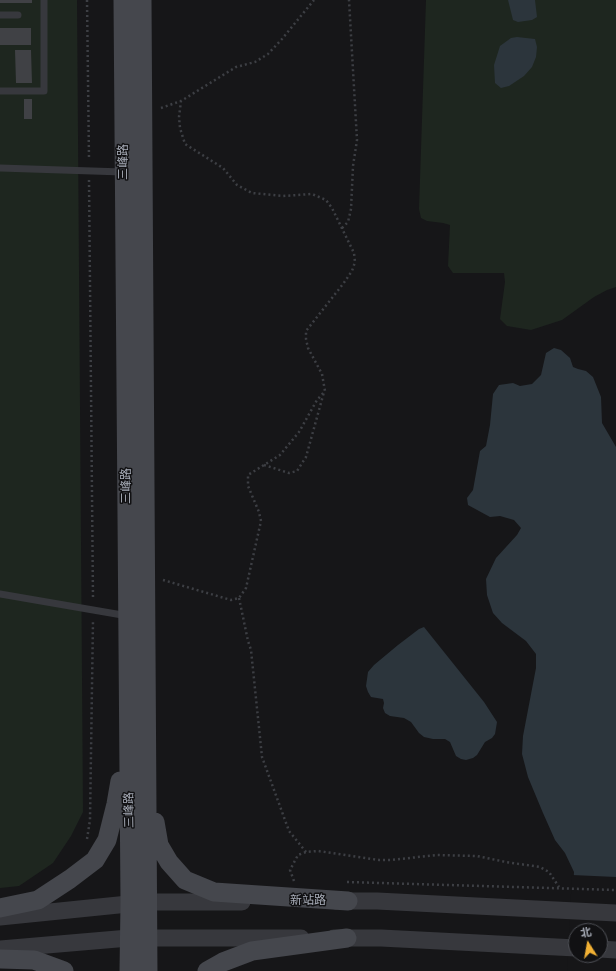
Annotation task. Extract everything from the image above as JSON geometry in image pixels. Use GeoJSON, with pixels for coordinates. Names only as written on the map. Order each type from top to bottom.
{"type":"FeatureCollection","features":[{"type":"Feature","properties":{"kind":"main road","name":"三峰路"},"geometry":{"type":"LineString","coordinates":[[123,0],[134,172],[139,903],[148,938],[148,971]]}},
{"type":"Feature","properties":{"kind":"main road","name":"三峰路"},"geometry":{"type":"LineString","coordinates":[[138,719],[128,616],[134,172],[142,0]]}},
{"type":"Feature","properties":{"kind":"main road"},"geometry":{"type":"LineString","coordinates":[[138,719],[159,844],[169,862],[185,880],[214,892],[348,901]]}},
{"type":"Feature","properties":{"kind":"main road"},"geometry":{"type":"LineString","coordinates":[[0,908],[38,900],[95,860],[107,840],[138,719]]}},
{"type":"Feature","properties":{"kind":"main road","name":"三峰路"},"geometry":{"type":"LineString","coordinates":[[129,971],[129,938],[139,903]]}},
{"type":"Feature","properties":{"kind":"main road"},"geometry":{"type":"LineString","coordinates":[[206,971],[223,962],[252,951],[347,938]]}},
{"type":"Feature","properties":{"kind":"main road"},"geometry":{"type":"LineString","coordinates":[[0,959],[34,960],[64,971]]}},
{"type":"Feature","properties":{"kind":"street","name":"新站路"},"geometry":{"type":"LineString","coordinates":[[0,917],[139,903],[348,901],[377,901],[616,913]]}},
{"type":"Feature","properties":{"kind":"street"},"geometry":{"type":"LineString","coordinates":[[0,950],[129,938],[347,938],[568,948]]}},
{"type":"Feature","properties":{"kind":"lane"},"geometry":{"type":"LineString","coordinates":[[0,91],[44,91],[44,0]]}},
{"type":"Feature","properties":{"kind":"lane"},"geometry":{"type":"LineString","coordinates":[[0,15],[18,16]]}},
{"type":"Feature","properties":{"kind":"lane"},"geometry":{"type":"LineString","coordinates":[[0,168],[134,172]]}},
{"type":"Feature","properties":{"kind":"lane"},"geometry":{"type":"LineString","coordinates":[[0,594],[128,616]]}},
{"type":"Feature","properties":{"kind":"path"},"geometry":{"type":"LineString","coordinates":[[87,0],[93,610],[90,820],[87,840]]}},
{"type":"Feature","properties":{"kind":"path"},"geometry":{"type":"LineString","coordinates":[[161,100],[161,108],[181,100],[236,67],[255,62],[268,54],[314,0]]}},
{"type":"Feature","properties":{"kind":"path"},"geometry":{"type":"LineString","coordinates":[[342,228],[348,222],[351,209],[353,166],[357,140],[349,0]]}},
{"type":"Feature","properties":{"kind":"path"},"geometry":{"type":"LineString","coordinates":[[181,100],[179,118],[180,128],[185,144],[223,168],[237,185],[252,193],[283,196],[312,194],[326,200],[332,208],[354,252],[355,262],[352,271],[331,301],[310,324],[306,331],[308,348],[322,374],[325,391],[306,458],[297,471],[289,473],[264,465]]}},
{"type":"Feature","properties":{"kind":"path"},"geometry":{"type":"LineString","coordinates":[[163,580],[231,600],[239,598],[246,588],[260,521],[259,512],[248,486],[248,475],[280,455],[299,432],[317,400],[325,391]]}},
{"type":"Feature","properties":{"kind":"path"},"geometry":{"type":"LineString","coordinates":[[163,572],[163,588]]}},
{"type":"Feature","properties":{"kind":"path"},"geometry":{"type":"LineString","coordinates":[[239,598],[251,650],[262,757],[289,831],[306,852]]}},
{"type":"Feature","properties":{"kind":"path"},"geometry":{"type":"LineString","coordinates":[[288,882],[295,882],[290,870],[298,855],[306,852],[318,852],[379,860],[391,860],[436,854],[477,856],[506,862],[540,866],[549,872],[559,888]]}},
{"type":"Feature","properties":{"kind":"path"},"geometry":{"type":"LineString","coordinates":[[347,882],[616,890]]}},
{"type":"Feature","properties":{"kind":"shaded area"},"geometry":{"type":"Polygon","coordinates":[[[0,0],[77,0],[83,812],[71,836],[53,863],[19,886],[0,888],[0,0]]]}},
{"type":"Feature","properties":{"kind":"shaded area"},"geometry":{"type":"Polygon","coordinates":[[[426,0],[616,0],[616,287],[594,297],[562,320],[531,330],[507,326],[500,319],[505,282],[504,273],[453,273],[448,266],[450,225],[427,221],[421,218],[419,209],[426,0]]]}},
{"type":"Feature","properties":{"kind":"shaded area"},"geometry":{"type":"Polygon","coordinates":[[[508,0],[535,0],[537,17],[532,20],[518,22],[513,20],[508,0]]]}},
{"type":"Feature","properties":{"kind":"shaded area"},"geometry":{"type":"Polygon","coordinates":[[[517,37],[535,39],[537,47],[536,57],[532,67],[524,76],[509,86],[501,88],[495,83],[494,65],[500,46],[511,38],[517,37]]]}},
{"type":"Feature","properties":{"kind":"shaded area"},"geometry":{"type":"Polygon","coordinates":[[[554,348],[561,350],[570,358],[573,367],[586,371],[593,377],[601,397],[602,423],[616,447],[616,971],[569,971],[569,963],[608,963],[608,923],[571,923],[574,872],[565,853],[555,840],[543,813],[528,777],[522,754],[523,736],[536,668],[536,654],[526,641],[502,623],[493,613],[487,595],[486,579],[496,558],[517,535],[521,528],[514,520],[500,516],[490,517],[468,505],[467,498],[473,490],[480,451],[486,446],[493,394],[499,385],[513,383],[520,386],[532,384],[541,375],[546,353],[554,348]]]}},
{"type":"Feature","properties":{"kind":"shaded area"},"geometry":{"type":"Polygon","coordinates":[[[424,627],[484,702],[497,722],[495,734],[492,738],[485,742],[477,755],[473,758],[466,760],[461,759],[456,756],[450,742],[445,739],[424,737],[411,722],[404,718],[390,716],[385,713],[383,708],[383,699],[371,697],[368,692],[366,686],[368,672],[374,665],[419,629],[424,627]]]}},
{"type":"Feature","properties":{"kind":"pier"},"geometry":{"type":"Polygon","coordinates":[[[572,875],[616,877],[616,971],[567,971],[568,952],[568,963],[608,963],[608,923],[570,923],[572,875]]]}},
{"type":"Feature","properties":{"kind":"building"},"geometry":{"type":"Polygon","coordinates":[[[0,0],[32,0],[32,3],[0,3],[0,0]]]}},
{"type":"Feature","properties":{"kind":"building"},"geometry":{"type":"Polygon","coordinates":[[[0,28],[31,28],[31,45],[0,45],[0,28]]]}},
{"type":"Feature","properties":{"kind":"building"},"geometry":{"type":"Polygon","coordinates":[[[15,50],[31,50],[32,83],[16,83],[15,50]]]}},
{"type":"Feature","properties":{"kind":"building"},"geometry":{"type":"Polygon","coordinates":[[[24,99],[32,99],[32,119],[24,119],[24,99]]]}}]}
